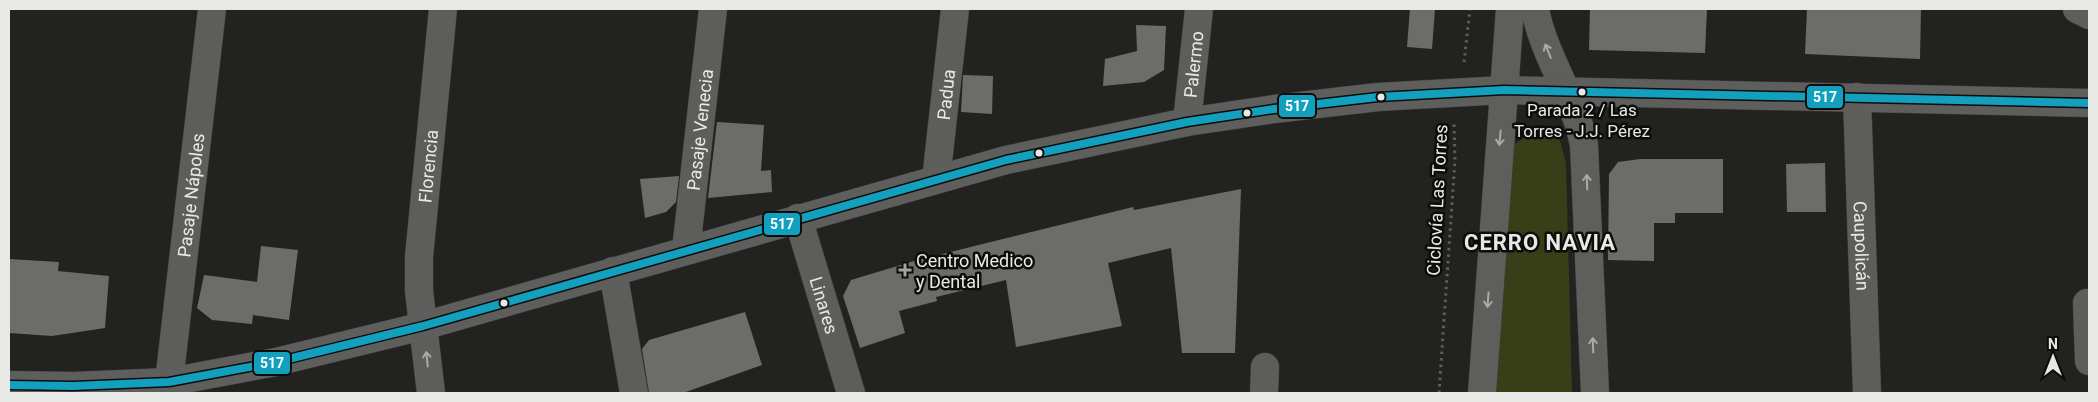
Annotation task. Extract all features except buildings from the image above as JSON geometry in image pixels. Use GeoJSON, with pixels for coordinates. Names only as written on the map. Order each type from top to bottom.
{"type":"FeatureCollection","features":[{"type":"Feature","properties":{"kind":"main road"},"geometry":{"type":"LineString","coordinates":[[1482,393],[1510,9]]}},
{"type":"Feature","properties":{"kind":"main road"},"geometry":{"type":"LineString","coordinates":[[1535,9],[1544,42],[1580,123],[1586,164],[1595,393]]}},
{"type":"Feature","properties":{"kind":"main road"},"geometry":{"type":"LineString","coordinates":[[9,385],[125,389],[276,362],[422,326],[936,180],[1078,144],[1187,122],[1359,99],[1460,91],[1504,90],[2089,103]]}},
{"type":"Feature","properties":{"kind":"street","name":"Pasaje Nápoles"},"geometry":{"type":"LineString","coordinates":[[169,382],[212,9]]}},
{"type":"Feature","properties":{"kind":"street","name":"Florencia"},"geometry":{"type":"LineString","coordinates":[[430,393],[422,326],[419,256],[443,9]]}},
{"type":"Feature","properties":{"kind":"street","name":"Pasaje Venecia"},"geometry":{"type":"LineString","coordinates":[[686,250],[713,9]]}},
{"type":"Feature","properties":{"kind":"street","name":"Padua"},"geometry":{"type":"LineString","coordinates":[[936,180],[955,9]]}},
{"type":"Feature","properties":{"kind":"street","name":"Palermo"},"geometry":{"type":"LineString","coordinates":[[1187,122],[1199,9]]}},
{"type":"Feature","properties":{"kind":"street"},"geometry":{"type":"LineString","coordinates":[[2077,9],[2089,16]]}},
{"type":"Feature","properties":{"kind":"street","name":"Caupolicán"},"geometry":{"type":"LineString","coordinates":[[1857,97],[1867,393]]}},
{"type":"Feature","properties":{"kind":"street","name":"Linares"},"geometry":{"type":"LineString","coordinates":[[798,218],[851,393]]}},
{"type":"Feature","properties":{"kind":"street"},"geometry":{"type":"LineString","coordinates":[[613,271],[634,393]]}},
{"type":"Feature","properties":{"kind":"street"},"geometry":{"type":"LineString","coordinates":[[2087,304],[2089,362]]}},
{"type":"Feature","properties":{"kind":"path","name":"Ciclovía Las Torres"},"geometry":{"type":"LineString","coordinates":[[1439,393],[1455,160],[1452,129],[1460,91],[1470,9]]}},
{"type":"Feature","properties":{"kind":"green space"},"geometry":{"type":"Polygon","coordinates":[[[1534,129],[1557,130],[1566,163],[1572,393],[1495,393],[1514,145],[1534,129]]]}},
{"type":"Feature","properties":{"kind":"transit line","name":"517"},"geometry":{"type":"LineString","coordinates":[[9,385],[73,386],[169,382],[276,362],[423,326],[1006,160],[1187,122],[1274,109],[1378,97],[1504,90],[2089,103]]}},
{"type":"Feature","properties":{"kind":"place","name":"Parada 2 / Las Torres - J.J. Pérez"},"geometry":{"type":"Point","coordinates":[1582,92]}},
{"type":"Feature","properties":{"kind":"place","name":"Centro Medico y Dental"},"geometry":{"type":"Point","coordinates":[905,270]}},
{"type":"Feature","properties":{"kind":"district","name":"CERRO NAVIA"},"geometry":{"type":"Point","coordinates":[1540,242]}}]}
